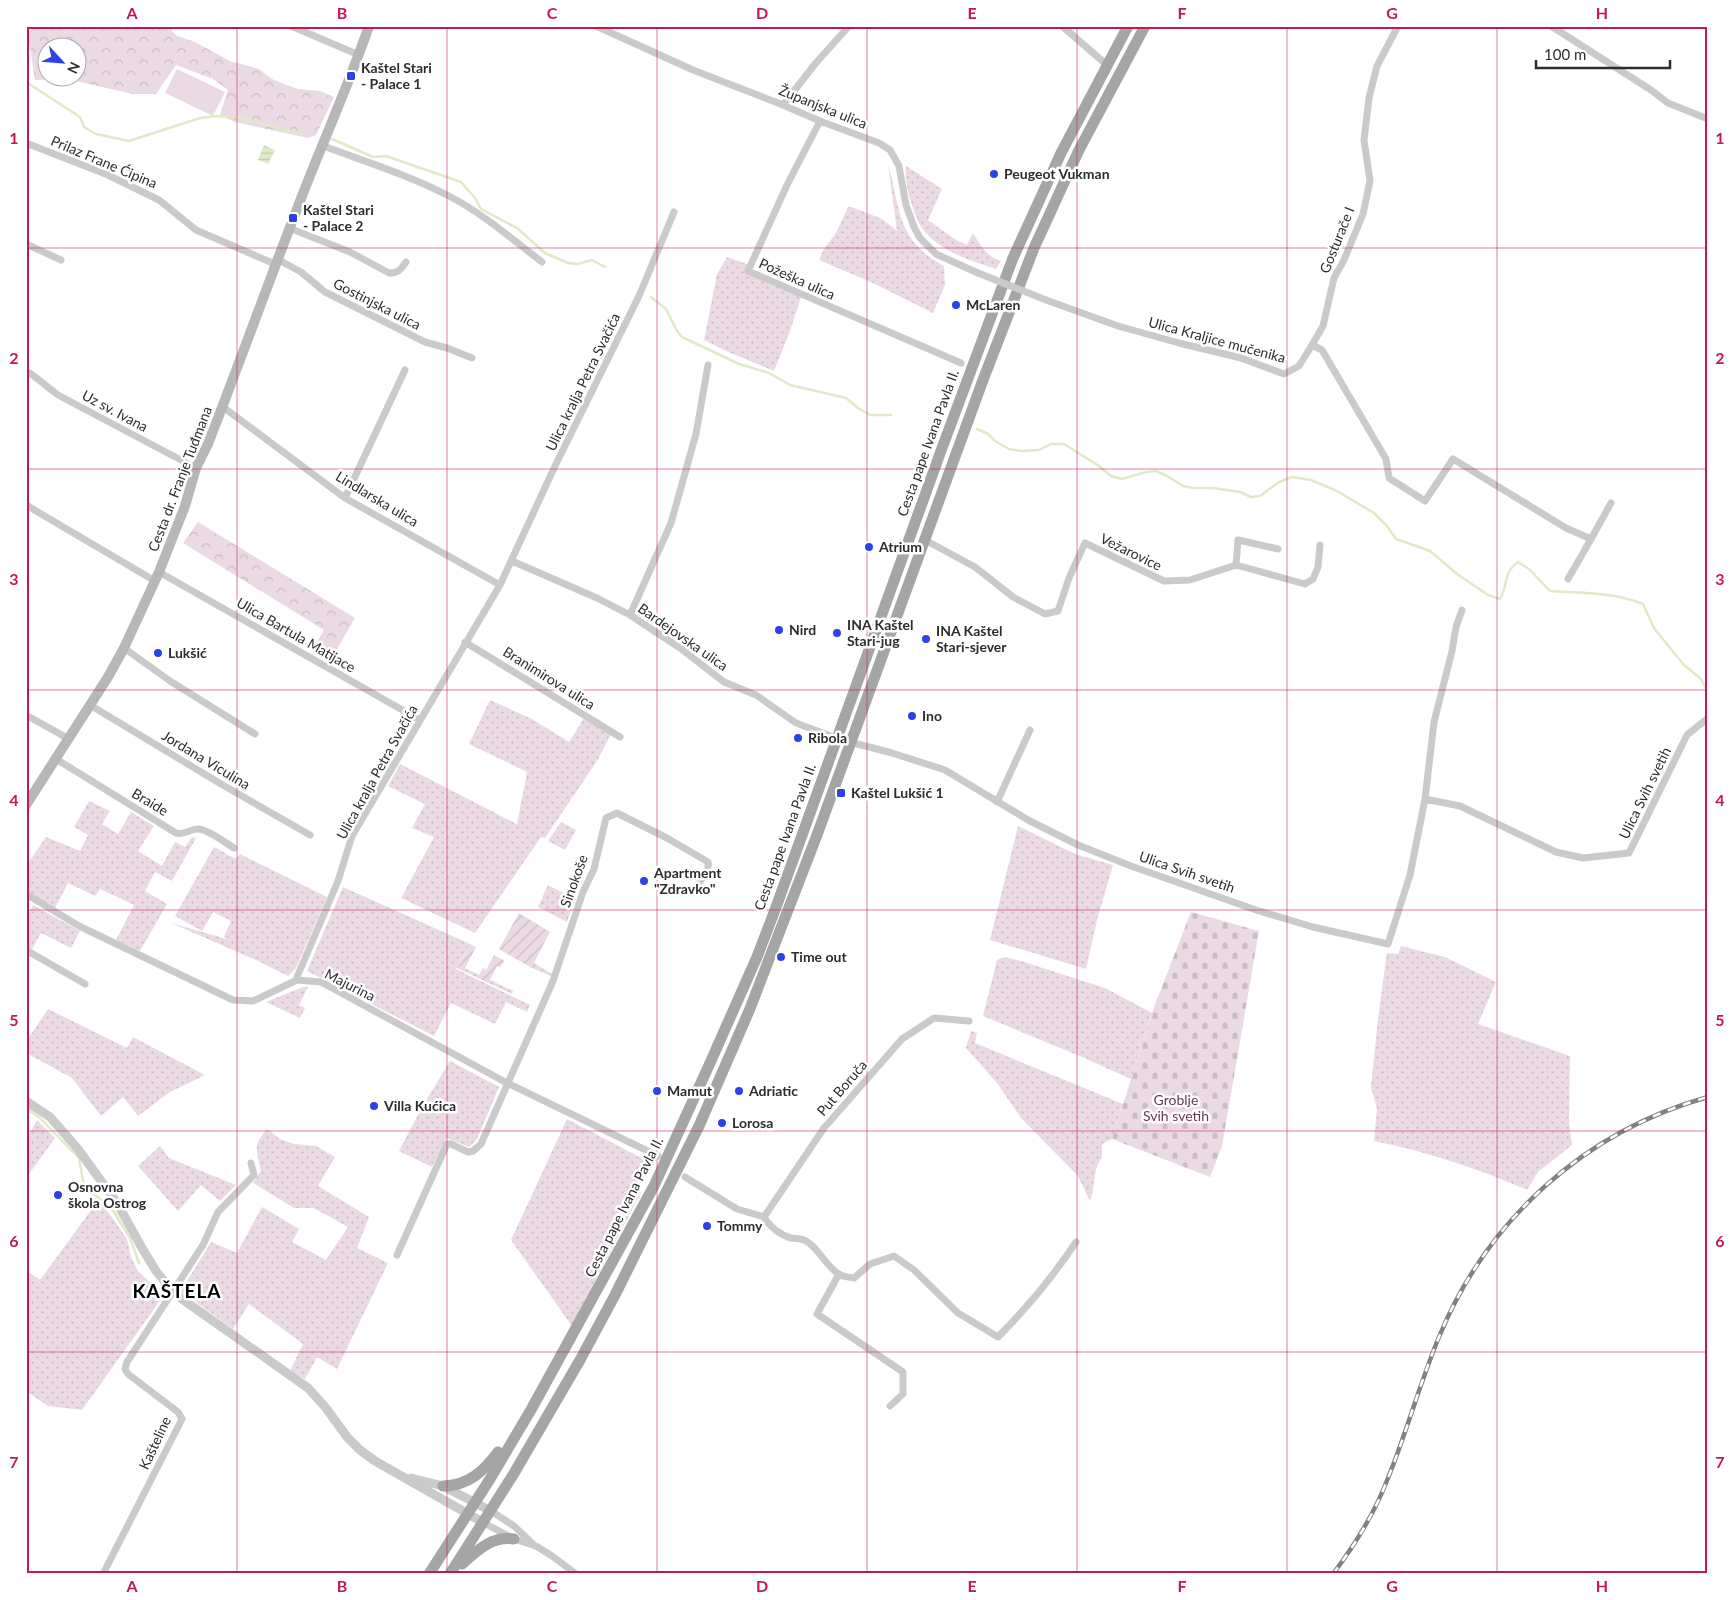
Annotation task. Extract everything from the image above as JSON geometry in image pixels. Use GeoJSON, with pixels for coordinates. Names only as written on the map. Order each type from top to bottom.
{"type":"FeatureCollection","features":[{"type":"Feature","properties":{"kind":"main road","name":"Cesta dr. Franje Tuđmana"},"geometry":{"type":"LineString","coordinates":[[26,805],[124,648],[157,576],[185,506],[196,468],[223,407],[276,262],[369,26]]}},
{"type":"Feature","properties":{"kind":"main road","name":"Cesta pape Ivana Pavla II."},"geometry":{"type":"LineString","coordinates":[[429,1574],[475,1502],[570,1342],[650,1195],[684,1122],[757,957],[953,417],[1013,258],[1061,153],[1128,26]]}},
{"type":"Feature","properties":{"kind":"main road","name":"Cesta pape Ivana Pavla II."},"geometry":{"type":"LineString","coordinates":[[452,1572],[491,1512],[580,1360],[615,1295],[699,1126],[749,1011],[817,835],[989,363],[1034,248],[1078,150],[1145,26]]}},
{"type":"Feature","properties":{"kind":"main road"},"geometry":{"type":"LineString","coordinates":[[443,1486],[465,1482],[483,1472],[502,1447],[515,1436]]}},
{"type":"Feature","properties":{"kind":"main road"},"geometry":{"type":"LineString","coordinates":[[452,1572],[482,1546],[500,1539],[514,1539]]}},
{"type":"Feature","properties":{"kind":"street"},"geometry":{"type":"LineString","coordinates":[[291,26],[359,55]]}},
{"type":"Feature","properties":{"kind":"street","name":"Županjska ulica"},"geometry":{"type":"LineString","coordinates":[[596,26],[693,70],[879,143],[890,150],[899,166],[906,205],[914,227],[920,238],[936,254],[1046,300]]}},
{"type":"Feature","properties":{"kind":"street"},"geometry":{"type":"LineString","coordinates":[[783,105],[815,64],[849,26]]}},
{"type":"Feature","properties":{"kind":"street"},"geometry":{"type":"LineString","coordinates":[[1062,26],[1107,65]]}},
{"type":"Feature","properties":{"kind":"street","name":"Gosturače I"},"geometry":{"type":"LineString","coordinates":[[1312,345],[1324,326],[1334,278],[1344,260],[1362,214],[1370,180],[1364,140],[1370,98],[1377,66],[1398,26]]}},
{"type":"Feature","properties":{"kind":"street"},"geometry":{"type":"LineString","coordinates":[[1551,26],[1651,90],[1668,103],[1708,119]]}},
{"type":"Feature","properties":{"kind":"street","name":"Požeška ulica"},"geometry":{"type":"LineString","coordinates":[[820,121],[786,185],[748,271],[961,363]]}},
{"type":"Feature","properties":{"kind":"street","name":"Prilaz Frane Ćipina"},"geometry":{"type":"LineString","coordinates":[[26,143],[125,183],[159,200],[196,230],[276,262]]}},
{"type":"Feature","properties":{"kind":"street"},"geometry":{"type":"LineString","coordinates":[[321,145],[450,196],[542,262]]}},
{"type":"Feature","properties":{"kind":"street","name":"Ulica kralja Petra Svačića"},"geometry":{"type":"LineString","coordinates":[[512,561],[555,466],[639,296],[674,212]]}},
{"type":"Feature","properties":{"kind":"street"},"geometry":{"type":"LineString","coordinates":[[290,228],[350,252],[389,273],[400,271],[406,262]]}},
{"type":"Feature","properties":{"kind":"street"},"geometry":{"type":"LineString","coordinates":[[26,244],[61,260]]}},
{"type":"Feature","properties":{"kind":"street","name":"Gostinjska ulica"},"geometry":{"type":"LineString","coordinates":[[276,262],[301,272],[325,292],[425,342],[472,358]]}},
{"type":"Feature","properties":{"kind":"street","name":"Ulica Kraljice mučenika"},"geometry":{"type":"LineString","coordinates":[[1046,300],[1118,326],[1241,358],[1284,374],[1300,366],[1312,345]]}},
{"type":"Feature","properties":{"kind":"street"},"geometry":{"type":"LineString","coordinates":[[1312,345],[1322,350],[1386,459],[1389,478],[1425,502],[1453,459],[1566,528],[1591,539]]}},
{"type":"Feature","properties":{"kind":"street"},"geometry":{"type":"LineString","coordinates":[[630,615],[671,524],[696,434],[708,365]]}},
{"type":"Feature","properties":{"kind":"street"},"geometry":{"type":"LineString","coordinates":[[345,498],[405,370]]}},
{"type":"Feature","properties":{"kind":"street","name":"Uz sv. Ivana"},"geometry":{"type":"LineString","coordinates":[[26,374],[30,373],[58,395],[196,468]]}},
{"type":"Feature","properties":{"kind":"street","name":"Lindlarska ulica"},"geometry":{"type":"LineString","coordinates":[[223,407],[345,498],[500,585]]}},
{"type":"Feature","properties":{"kind":"street"},"geometry":{"type":"LineString","coordinates":[[1568,579],[1611,503]]}},
{"type":"Feature","properties":{"kind":"street"},"geometry":{"type":"LineString","coordinates":[[26,505],[157,576]]}},
{"type":"Feature","properties":{"kind":"street","name":"Vežarovice"},"geometry":{"type":"LineString","coordinates":[[925,540],[975,567],[1013,597],[1045,614],[1058,611],[1085,544],[1164,582],[1190,580],[1236,565]]}},
{"type":"Feature","properties":{"kind":"street"},"geometry":{"type":"LineString","coordinates":[[1278,548],[1238,540],[1236,565],[1305,584],[1313,579],[1318,567],[1320,545]]}},
{"type":"Feature","properties":{"kind":"street"},"geometry":{"type":"LineString","coordinates":[[500,585],[512,561]]}},
{"type":"Feature","properties":{"kind":"street","name":"Bardejovska ulica"},"geometry":{"type":"LineString","coordinates":[[512,561],[597,598],[630,615],[680,648],[724,682],[756,695],[796,722],[836,738]]}},
{"type":"Feature","properties":{"kind":"street","name":"Ulica Bartula Matijace"},"geometry":{"type":"LineString","coordinates":[[157,576],[420,720]]}},
{"type":"Feature","properties":{"kind":"street","name":"Ulica kralja Petra Svačića"},"geometry":{"type":"LineString","coordinates":[[297,980],[338,881],[352,836],[500,585]]}},
{"type":"Feature","properties":{"kind":"street","name":"Ulica Svih svetih"},"geometry":{"type":"LineString","coordinates":[[850,742],[945,770],[1030,821],[1078,845],[1131,866],[1256,910],[1314,927],[1388,944],[1410,875],[1425,799],[1434,722],[1452,651],[1456,627],[1462,610]]}},
{"type":"Feature","properties":{"kind":"street","name":"Branimirova ulica"},"geometry":{"type":"LineString","coordinates":[[465,642],[620,737]]}},
{"type":"Feature","properties":{"kind":"street"},"geometry":{"type":"LineString","coordinates":[[124,648],[170,680],[255,734]]}},
{"type":"Feature","properties":{"kind":"street","name":"Jordana Viculina"},"geometry":{"type":"LineString","coordinates":[[90,705],[310,835]]}},
{"type":"Feature","properties":{"kind":"street"},"geometry":{"type":"LineString","coordinates":[[26,715],[68,739]]}},
{"type":"Feature","properties":{"kind":"street","name":"Ulica Svih svetih"},"geometry":{"type":"LineString","coordinates":[[1425,799],[1460,806],[1556,852],[1583,858],[1630,854],[1688,735],[1708,718]]}},
{"type":"Feature","properties":{"kind":"street"},"geometry":{"type":"LineString","coordinates":[[997,802],[1030,730]]}},
{"type":"Feature","properties":{"kind":"street","name":"Braide"},"geometry":{"type":"LineString","coordinates":[[56,759],[176,833],[182,835],[197,829],[234,848]]}},
{"type":"Feature","properties":{"kind":"street","name":"Sinokoše"},"geometry":{"type":"LineString","coordinates":[[507,1083],[553,981],[583,892],[594,869],[606,818],[617,812],[708,862],[709,866],[697,886]]}},
{"type":"Feature","properties":{"kind":"street"},"geometry":{"type":"LineString","coordinates":[[26,894],[79,926],[234,1000],[253,1001],[297,980]]}},
{"type":"Feature","properties":{"kind":"street"},"geometry":{"type":"LineString","coordinates":[[26,950],[85,984]]}},
{"type":"Feature","properties":{"kind":"street","name":"Majurina"},"geometry":{"type":"LineString","coordinates":[[297,980],[321,982],[507,1083],[658,1156]]}},
{"type":"Feature","properties":{"kind":"street","name":"Put Boruča"},"geometry":{"type":"LineString","coordinates":[[764,1217],[824,1128],[902,1039],[934,1018],[969,1021]]}},
{"type":"Feature","properties":{"kind":"street"},"geometry":{"type":"LineString","coordinates":[[397,1255],[447,1144],[468,1152],[473,1151],[481,1144],[507,1083]]}},
{"type":"Feature","properties":{"kind":"street"},"geometry":{"type":"LineString","coordinates":[[26,1101],[50,1117],[78,1149],[117,1203],[156,1270],[174,1292],[204,1316],[308,1388],[326,1408],[347,1437],[375,1461],[427,1492],[514,1539],[536,1546]]}},
{"type":"Feature","properties":{"kind":"street"},"geometry":{"type":"LineString","coordinates":[[174,1292],[203,1246],[218,1212],[254,1175],[251,1163]]}},
{"type":"Feature","properties":{"kind":"street"},"geometry":{"type":"LineString","coordinates":[[685,1177],[738,1209],[764,1217],[778,1232],[806,1242],[818,1251],[839,1274],[854,1278],[870,1264],[894,1256],[914,1270],[958,1312],[998,1337],[1020,1316],[1052,1278],[1076,1242]]}},
{"type":"Feature","properties":{"kind":"street"},"geometry":{"type":"LineString","coordinates":[[839,1274],[817,1314],[903,1372],[903,1394],[890,1406]]}},
{"type":"Feature","properties":{"kind":"street","name":"Kašteline"},"geometry":{"type":"LineString","coordinates":[[103,1574],[182,1419],[178,1412],[128,1374],[125,1369],[126,1362],[174,1292]]}},
{"type":"Feature","properties":{"kind":"street"},"geometry":{"type":"LineString","coordinates":[[406,1478],[443,1486],[475,1502],[514,1526],[536,1546],[576,1574]]}},
{"type":"Feature","properties":{"kind":"green space"},"geometry":{"type":"Polygon","coordinates":[[[26,26],[174,26],[171,30],[177,36],[195,42],[230,61],[259,69],[272,79],[298,89],[320,91],[334,97],[316,135],[308,138],[235,122],[220,115],[228,90],[213,79],[176,65],[156,94],[133,94],[88,84],[88,38],[38,38],[38,80],[35,80],[30,47],[26,45],[26,26]]]}},
{"type":"Feature","properties":{"kind":"green space"},"geometry":{"type":"Polygon","coordinates":[[[177,69],[225,92],[213,116],[165,93],[177,69]]]}},
{"type":"Feature","properties":{"kind":"green space"},"geometry":{"type":"Polygon","coordinates":[[[888,164],[899,210],[909,234],[917,246],[944,266],[945,285],[933,313],[873,283],[819,260],[824,249],[836,233],[848,207],[882,219],[897,231],[888,164]]]}},
{"type":"Feature","properties":{"kind":"green space"},"geometry":{"type":"Polygon","coordinates":[[[906,166],[942,189],[928,220],[956,240],[967,245],[973,233],[988,253],[1001,261],[996,269],[967,259],[949,250],[925,232],[918,220],[910,198],[906,182],[906,166]]]}},
{"type":"Feature","properties":{"kind":"green space"},"geometry":{"type":"Polygon","coordinates":[[[727,257],[747,264],[747,274],[801,297],[774,371],[704,340],[717,274],[727,257]]]}},
{"type":"Feature","properties":{"kind":"green space"},"geometry":{"type":"Polygon","coordinates":[[[198,522],[355,618],[330,661],[312,650],[324,630],[183,543],[198,522]]]}},
{"type":"Feature","properties":{"kind":"green space"},"geometry":{"type":"Polygon","coordinates":[[[490,700],[532,719],[569,742],[584,718],[611,734],[597,761],[545,838],[541,837],[475,933],[401,898],[434,837],[412,828],[425,804],[388,786],[400,764],[517,824],[527,772],[469,744],[490,700]]]}},
{"type":"Feature","properties":{"kind":"green space"},"geometry":{"type":"Polygon","coordinates":[[[89,801],[110,811],[102,824],[118,834],[131,812],[154,826],[138,851],[162,866],[175,842],[185,847],[192,837],[196,838],[172,881],[155,872],[145,891],[167,904],[140,951],[116,940],[134,905],[100,889],[95,896],[68,883],[55,908],[26,890],[26,866],[46,837],[80,851],[88,835],[74,827],[89,801]]]}},
{"type":"Feature","properties":{"kind":"green space"},"geometry":{"type":"Polygon","coordinates":[[[561,822],[576,830],[565,850],[548,841],[561,822]]]}},
{"type":"Feature","properties":{"kind":"green space"},"geometry":{"type":"Polygon","coordinates":[[[1018,826],[1075,854],[1113,865],[1097,920],[1086,969],[990,940],[1018,826]]]}},
{"type":"Feature","properties":{"kind":"green space"},"geometry":{"type":"Polygon","coordinates":[[[214,847],[236,859],[240,854],[327,897],[296,968],[288,976],[171,923],[230,940],[224,937],[231,921],[213,912],[202,931],[175,916],[214,847]]]}},
{"type":"Feature","properties":{"kind":"green space"},"geometry":{"type":"Polygon","coordinates":[[[548,885],[575,899],[567,922],[538,907],[548,885]]]}},
{"type":"Feature","properties":{"kind":"green space"},"geometry":{"type":"Polygon","coordinates":[[[343,887],[470,944],[456,969],[530,1005],[527,1012],[506,1002],[495,1024],[451,1003],[434,1036],[307,971],[343,887]]]}},
{"type":"Feature","properties":{"kind":"green space"},"geometry":{"type":"Polygon","coordinates":[[[33,905],[80,931],[71,948],[41,933],[32,949],[26,946],[26,919],[33,905]]]}},
{"type":"Feature","properties":{"kind":"green space","name":"Groblje Svih svetih"},"geometry":{"type":"Polygon","coordinates":[[[1191,912],[1259,931],[1222,1146],[1210,1177],[1112,1139],[1154,1007],[1191,912]]]}},
{"type":"Feature","properties":{"kind":"green space"},"geometry":{"type":"Polygon","coordinates":[[[519,913],[550,932],[534,963],[552,974],[551,976],[530,967],[499,949],[519,913]]]}},
{"type":"Feature","properties":{"kind":"green space"},"geometry":{"type":"Polygon","coordinates":[[[470,944],[476,947],[465,968],[479,975],[483,968],[486,970],[494,955],[505,961],[500,967],[497,966],[490,980],[513,991],[512,994],[457,968],[470,944]]]}},
{"type":"Feature","properties":{"kind":"green space"},"geometry":{"type":"Polygon","coordinates":[[[1401,946],[1445,957],[1496,982],[1478,1024],[1570,1056],[1569,1122],[1572,1145],[1538,1172],[1527,1190],[1452,1161],[1374,1141],[1377,1109],[1371,1087],[1387,953],[1398,954],[1401,946]]]}},
{"type":"Feature","properties":{"kind":"green space"},"geometry":{"type":"Polygon","coordinates":[[[1004,957],[1105,988],[1152,1013],[1131,1079],[983,1016],[997,960],[1004,957]]]}},
{"type":"Feature","properties":{"kind":"green space"},"geometry":{"type":"Polygon","coordinates":[[[303,987],[308,987],[299,1005],[305,1008],[300,1018],[266,1002],[303,987]]]}},
{"type":"Feature","properties":{"kind":"green space"},"geometry":{"type":"Polygon","coordinates":[[[48,1009],[127,1048],[133,1037],[205,1075],[170,1092],[138,1116],[123,1097],[101,1116],[72,1078],[26,1053],[26,1042],[48,1009]]]}},
{"type":"Feature","properties":{"kind":"green space"},"geometry":{"type":"Polygon","coordinates":[[[971,1031],[977,1033],[975,1043],[1123,1104],[1112,1139],[1102,1144],[1102,1158],[1095,1173],[1090,1201],[1078,1176],[1021,1118],[997,1083],[966,1048],[971,1031]]]}},
{"type":"Feature","properties":{"kind":"green space"},"geometry":{"type":"Polygon","coordinates":[[[450,1061],[499,1087],[477,1139],[469,1147],[447,1138],[432,1167],[399,1151],[421,1109],[450,1061]]]}},
{"type":"Feature","properties":{"kind":"green space"},"geometry":{"type":"Polygon","coordinates":[[[567,1119],[649,1162],[635,1189],[641,1192],[572,1326],[511,1240],[567,1119]]]}},
{"type":"Feature","properties":{"kind":"green space"},"geometry":{"type":"Polygon","coordinates":[[[37,1120],[55,1138],[29,1174],[26,1173],[26,1140],[37,1120]]]}},
{"type":"Feature","properties":{"kind":"green space"},"geometry":{"type":"Polygon","coordinates":[[[267,1129],[280,1139],[294,1144],[316,1146],[335,1157],[318,1186],[369,1217],[357,1248],[388,1263],[337,1369],[317,1357],[305,1379],[290,1371],[303,1344],[249,1304],[233,1329],[181,1291],[211,1242],[237,1253],[262,1207],[299,1229],[292,1242],[326,1260],[348,1227],[314,1208],[294,1208],[253,1183],[261,1171],[257,1144],[267,1129]]]}},
{"type":"Feature","properties":{"kind":"green space"},"geometry":{"type":"Polygon","coordinates":[[[160,1146],[169,1158],[236,1185],[220,1201],[201,1185],[178,1211],[138,1166],[160,1146]]]}},
{"type":"Feature","properties":{"kind":"green space"},"geometry":{"type":"Polygon","coordinates":[[[97,1202],[109,1213],[127,1239],[131,1257],[138,1271],[164,1295],[82,1410],[48,1406],[26,1391],[26,1270],[40,1280],[97,1202]]]}},
{"type":"Feature","properties":{"kind":"shaded area"},"geometry":{"type":"Polygon","coordinates":[[[264,145],[275,150],[268,164],[258,160],[264,145]]]}},
{"type":"Feature","properties":{"kind":"waterway"},"geometry":{"type":"LineString","coordinates":[[26,82],[80,117],[84,127],[96,134],[129,141],[200,118],[216,116],[237,117],[302,134]]}},
{"type":"Feature","properties":{"kind":"waterway"},"geometry":{"type":"LineString","coordinates":[[332,139],[373,157],[386,156],[461,182],[475,198],[481,209],[517,228],[545,253],[568,263],[577,264],[592,260],[605,267]]}},
{"type":"Feature","properties":{"kind":"waterway"},"geometry":{"type":"LineString","coordinates":[[651,297],[666,309],[682,337],[739,364],[769,373],[790,385],[846,398],[870,415],[891,415]]}},
{"type":"Feature","properties":{"kind":"waterway"},"geometry":{"type":"LineString","coordinates":[[977,429],[988,434],[995,441],[1009,449],[1021,451],[1039,450],[1051,444],[1064,444],[1099,466],[1111,476],[1122,479],[1156,471],[1183,486],[1240,492],[1251,497],[1260,496],[1279,482],[1292,477],[1311,480],[1337,491],[1374,513],[1387,526],[1396,539],[1430,551],[1457,574],[1488,595],[1500,599],[1508,575],[1513,566],[1518,562],[1529,569],[1550,591],[1609,595],[1643,604],[1654,628],[1683,664],[1701,679],[1708,692]]}},
{"type":"Feature","properties":{"kind":"waterway"},"geometry":{"type":"LineString","coordinates":[[26,1108],[39,1117],[79,1158],[84,1186],[112,1209],[130,1238],[139,1263]]}},
{"type":"Feature","properties":{"kind":"railway"},"geometry":{"type":"LineString","coordinates":[[1333,1574],[1362,1530],[1381,1495],[1439,1337],[1459,1294],[1484,1255],[1513,1219],[1545,1186],[1581,1157],[1621,1132],[1663,1112],[1708,1097]]}},
{"type":"Feature","properties":{"kind":"place","name":"Kaštel Stari - Palace 1"},"geometry":{"type":"Point","coordinates":[351,76]}},
{"type":"Feature","properties":{"kind":"place","name":"Peugeot Vukman"},"geometry":{"type":"Point","coordinates":[994,174]}},
{"type":"Feature","properties":{"kind":"place","name":"Kaštel Stari - Palace 2"},"geometry":{"type":"Point","coordinates":[293,218]}},
{"type":"Feature","properties":{"kind":"place","name":"McLaren"},"geometry":{"type":"Point","coordinates":[956,305]}},
{"type":"Feature","properties":{"kind":"place","name":"Atrium"},"geometry":{"type":"Point","coordinates":[869,547]}},
{"type":"Feature","properties":{"kind":"place","name":"Nird"},"geometry":{"type":"Point","coordinates":[779,630]}},
{"type":"Feature","properties":{"kind":"place","name":"INA Kaštel Stari-jug"},"geometry":{"type":"Point","coordinates":[837,633]}},
{"type":"Feature","properties":{"kind":"place","name":"INA Kaštel Stari-sjever"},"geometry":{"type":"Point","coordinates":[926,639]}},
{"type":"Feature","properties":{"kind":"place","name":"Lukšić"},"geometry":{"type":"Point","coordinates":[158,653]}},
{"type":"Feature","properties":{"kind":"place","name":"Ino"},"geometry":{"type":"Point","coordinates":[912,716]}},
{"type":"Feature","properties":{"kind":"place","name":"Ribola"},"geometry":{"type":"Point","coordinates":[798,738]}},
{"type":"Feature","properties":{"kind":"place","name":"Kaštel Lukšić 1"},"geometry":{"type":"Point","coordinates":[841,793]}},
{"type":"Feature","properties":{"kind":"place","name":"Apartment \"Zdravko\""},"geometry":{"type":"Point","coordinates":[644,881]}},
{"type":"Feature","properties":{"kind":"place","name":"Time out"},"geometry":{"type":"Point","coordinates":[781,957]}},
{"type":"Feature","properties":{"kind":"place","name":"Mamut"},"geometry":{"type":"Point","coordinates":[657,1091]}},
{"type":"Feature","properties":{"kind":"place","name":"Adriatic"},"geometry":{"type":"Point","coordinates":[739,1091]}},
{"type":"Feature","properties":{"kind":"place","name":"Villa Kućica"},"geometry":{"type":"Point","coordinates":[374,1106]}},
{"type":"Feature","properties":{"kind":"place","name":"Lorosa"},"geometry":{"type":"Point","coordinates":[722,1123]}},
{"type":"Feature","properties":{"kind":"place","name":"Osnovna škola Ostrog"},"geometry":{"type":"Point","coordinates":[58,1195]}},
{"type":"Feature","properties":{"kind":"place","name":"Tommy"},"geometry":{"type":"Point","coordinates":[707,1226]}},
{"type":"Feature","properties":{"kind":"district","name":"KAŠTELA"},"geometry":{"type":"Point","coordinates":[177,1291]}}]}
